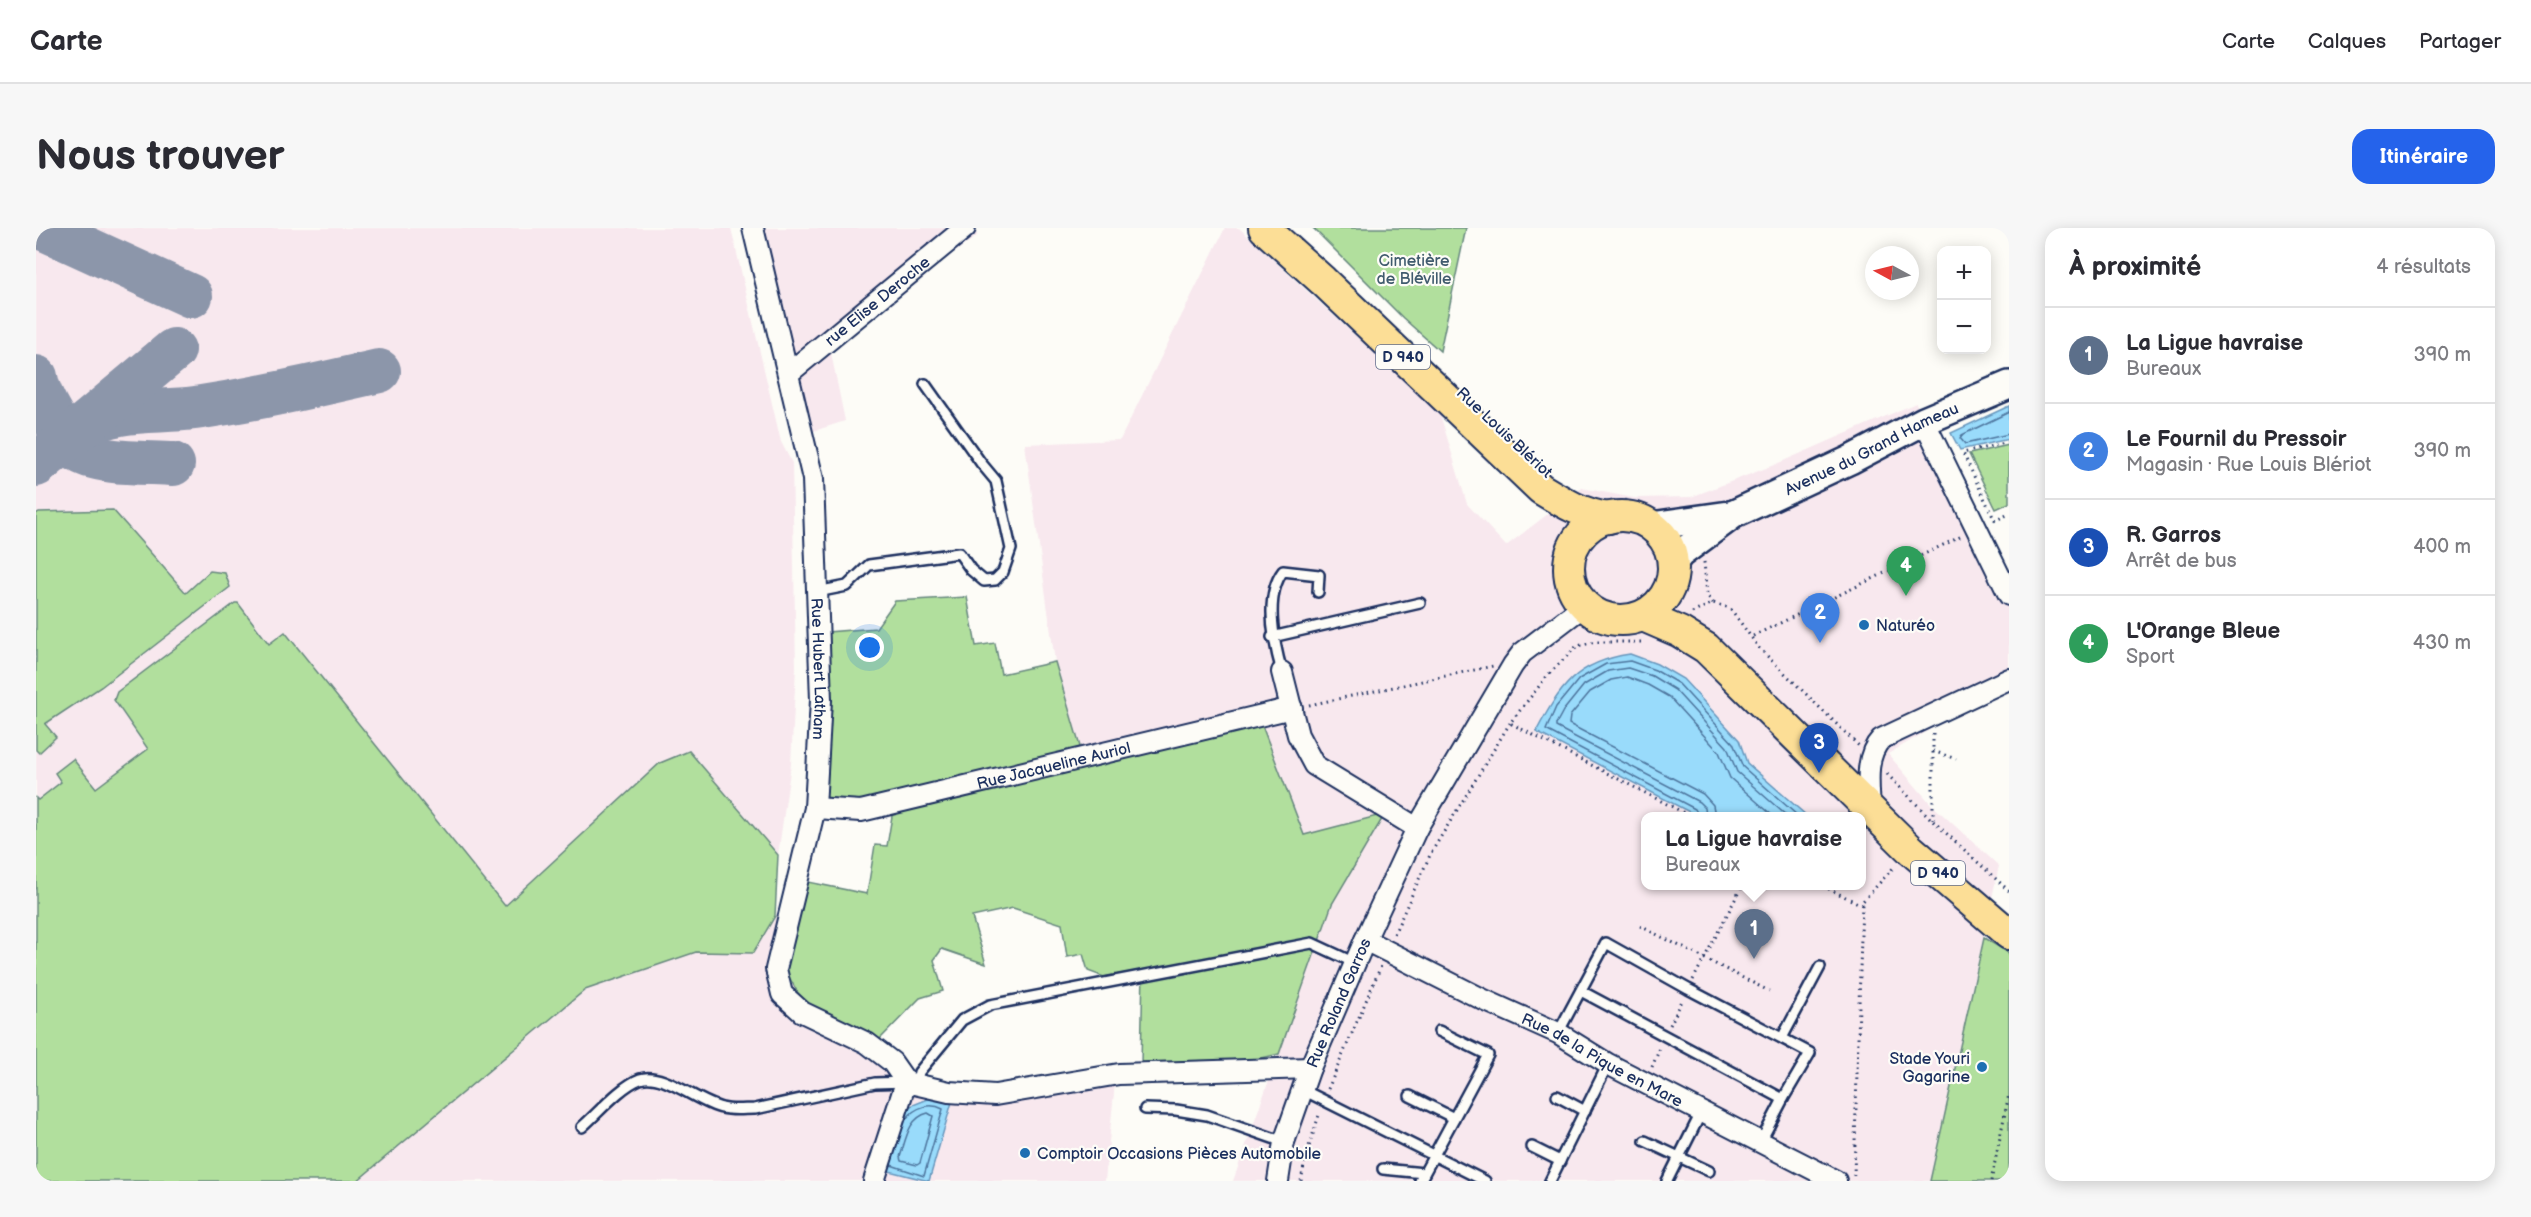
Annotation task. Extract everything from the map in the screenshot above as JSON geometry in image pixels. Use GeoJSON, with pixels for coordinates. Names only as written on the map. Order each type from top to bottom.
{"type":"FeatureCollection","features":[{"type":"Feature","properties":{"kind":"main road","name":"Rue Louis Blériot"},"geometry":{"type":"LineString","coordinates":[[1264,228],[1323,281],[1541,489],[1571,508],[1590,515],[1613,508]]}},
{"type":"Feature","properties":{"kind":"main road","name":"Avenue du Grand Hameau"},"geometry":{"type":"LineString","coordinates":[[1672,572],[1680,554],[1734,514],[1850,460],[1924,421],[2009,385]]}},
{"type":"Feature","properties":{"kind":"main road","name":"Rue Louis Blériot"},"geometry":{"type":"LineString","coordinates":[[1541,489],[1575,545]]}},
{"type":"Feature","properties":{"kind":"main road"},"geometry":{"type":"LineString","coordinates":[[1613,508],[1631,518],[1650,517],[1670,549],[1672,572],[1661,602],[1642,629],[1594,613],[1584,605],[1575,592],[1570,577],[1570,561],[1575,545],[1584,532],[1613,508]]}},
{"type":"Feature","properties":{"kind":"main road","name":"Avenue du Grand Hameau"},"geometry":{"type":"LineString","coordinates":[[1650,517],[1692,522],[1734,514]]}},
{"type":"Feature","properties":{"kind":"main road","name":"D 940"},"geometry":{"type":"LineString","coordinates":[[1672,572],[1689,623],[1706,648],[1911,850],[2009,934]]}},
{"type":"Feature","properties":{"kind":"main road","name":"D 940"},"geometry":{"type":"LineString","coordinates":[[1642,629],[1680,632],[1706,648]]}},
{"type":"Feature","properties":{"kind":"street","name":"Rue Hubert Latham"},"geometry":{"type":"LineString","coordinates":[[753,228],[813,479],[821,700],[815,808],[776,969],[782,994],[802,1012],[867,1043],[892,1062],[911,1083]]}},
{"type":"Feature","properties":{"kind":"street","name":"rue Elise Deroche"},"geometry":{"type":"LineString","coordinates":[[789,373],[965,228]]}},
{"type":"Feature","properties":{"kind":"street"},"geometry":{"type":"LineString","coordinates":[[1924,421],[2009,595]]}},
{"type":"Feature","properties":{"kind":"street","name":"Rue Roland Garros"},"geometry":{"type":"LineString","coordinates":[[911,1083],[949,1092],[995,1095],[1119,1074],[1310,1068],[1365,940],[1417,828],[1513,665],[1522,653],[1584,605]]}},
{"type":"Feature","properties":{"kind":"street"},"geometry":{"type":"LineString","coordinates":[[1282,672],[1298,735],[1314,765],[1417,828]]}},
{"type":"Feature","properties":{"kind":"street"},"geometry":{"type":"LineString","coordinates":[[1870,809],[1868,781],[1872,748],[1881,739],[2009,679]]}},
{"type":"Feature","properties":{"kind":"street","name":"Rue Jacqueline Auriol"},"geometry":{"type":"LineString","coordinates":[[815,808],[861,811],[1292,708]]}},
{"type":"Feature","properties":{"kind":"street","name":"Rue de la Pique en Mare"},"geometry":{"type":"LineString","coordinates":[[1365,940],[1484,1000],[1558,1033],[1608,1064],[1836,1181]]}},
{"type":"Feature","properties":{"kind":"street"},"geometry":{"type":"LineString","coordinates":[[1278,1181],[1284,1142],[1310,1068]]}},
{"type":"Feature","properties":{"kind":"street"},"geometry":{"type":"LineString","coordinates":[[874,1181],[911,1083]]}},
{"type":"Feature","properties":{"kind":"lane"},"geometry":{"type":"LineString","coordinates":[[817,592],[847,586],[869,565],[959,554],[971,570],[984,581],[995,580],[1004,572],[1011,549],[996,481],[926,384]]}},
{"type":"Feature","properties":{"kind":"lane"},"geometry":{"type":"LineString","coordinates":[[1282,672],[1272,637],[1275,582],[1283,571],[1318,575],[1318,592]]}},
{"type":"Feature","properties":{"kind":"lane"},"geometry":{"type":"LineString","coordinates":[[1272,637],[1420,603]]}},
{"type":"Feature","properties":{"kind":"lane"},"geometry":{"type":"LineString","coordinates":[[582,1127],[640,1079],[660,1080],[721,1108],[736,1110],[875,1083],[911,1083],[962,1020],[990,1005],[1312,943],[1355,963]]}},
{"type":"Feature","properties":{"kind":"lane"},"geometry":{"type":"LineString","coordinates":[[1558,1033],[1606,943],[1810,1053],[1761,1141]]}},
{"type":"Feature","properties":{"kind":"lane"},"geometry":{"type":"LineString","coordinates":[[1782,1038],[1820,967]]}},
{"type":"Feature","properties":{"kind":"lane"},"geometry":{"type":"LineString","coordinates":[[1581,991],[1783,1099]]}},
{"type":"Feature","properties":{"kind":"lane"},"geometry":{"type":"LineString","coordinates":[[1383,1169],[1422,1177],[1488,1055],[1439,1031]]}},
{"type":"Feature","properties":{"kind":"lane"},"geometry":{"type":"LineString","coordinates":[[1550,1181],[1608,1064]]}},
{"type":"Feature","properties":{"kind":"lane"},"geometry":{"type":"LineString","coordinates":[[1303,1090],[1485,1181]]}},
{"type":"Feature","properties":{"kind":"lane"},"geometry":{"type":"LineString","coordinates":[[1410,1096],[1454,1118]]}},
{"type":"Feature","properties":{"kind":"lane"},"geometry":{"type":"LineString","coordinates":[[1557,1096],[1585,1111]]}},
{"type":"Feature","properties":{"kind":"lane"},"geometry":{"type":"LineString","coordinates":[[1145,1109],[1176,1110],[1207,1115],[1284,1142]]}},
{"type":"Feature","properties":{"kind":"lane"},"geometry":{"type":"LineString","coordinates":[[1667,1181],[1702,1111]]}},
{"type":"Feature","properties":{"kind":"lane"},"geometry":{"type":"LineString","coordinates":[[1645,1141],[1709,1171]]}},
{"type":"Feature","properties":{"kind":"lane"},"geometry":{"type":"LineString","coordinates":[[1532,1147],[1560,1161]]}},
{"type":"Feature","properties":{"kind":"path"},"geometry":{"type":"LineString","coordinates":[[1995,521],[1962,453],[2009,442]]}},
{"type":"Feature","properties":{"kind":"path"},"geometry":{"type":"LineString","coordinates":[[1613,508],[1650,517]]}},
{"type":"Feature","properties":{"kind":"path"},"geometry":{"type":"LineString","coordinates":[[1989,524],[2009,514]]}},
{"type":"Feature","properties":{"kind":"path"},"geometry":{"type":"LineString","coordinates":[[1753,636],[1970,533]]}},
{"type":"Feature","properties":{"kind":"path"},"geometry":{"type":"LineString","coordinates":[[1699,541],[1704,551],[1707,595],[1713,603],[1730,608],[1753,636],[1759,648],[1864,751]]}},
{"type":"Feature","properties":{"kind":"path"},"geometry":{"type":"LineString","coordinates":[[1697,610],[1713,603]]}},
{"type":"Feature","properties":{"kind":"path"},"geometry":{"type":"LineString","coordinates":[[1301,1181],[1306,1156],[1324,1101],[1431,853],[1510,723],[1548,675],[1577,646],[1642,629]]}},
{"type":"Feature","properties":{"kind":"path"},"geometry":{"type":"LineString","coordinates":[[1292,708],[1485,667],[1513,665]]}},
{"type":"Feature","properties":{"kind":"path"},"geometry":{"type":"LineString","coordinates":[[1933,714],[1933,821]]}},
{"type":"Feature","properties":{"kind":"path"},"geometry":{"type":"LineString","coordinates":[[1510,723],[1682,812]]}},
{"type":"Feature","properties":{"kind":"path"},"geometry":{"type":"LineString","coordinates":[[1933,751],[1956,759]]}},
{"type":"Feature","properties":{"kind":"path"},"geometry":{"type":"LineString","coordinates":[[1880,767],[1933,821],[2009,891]]}},
{"type":"Feature","properties":{"kind":"path"},"geometry":{"type":"LineString","coordinates":[[1854,1181],[1862,902],[1911,850]]}},
{"type":"Feature","properties":{"kind":"path"},"geometry":{"type":"LineString","coordinates":[[1833,890],[1862,905]]}},
{"type":"Feature","properties":{"kind":"path"},"geometry":{"type":"LineString","coordinates":[[1640,926],[1769,991]]}},
{"type":"Feature","properties":{"kind":"path"},"geometry":{"type":"LineString","coordinates":[[1991,1181],[2009,1094]]}},
{"type":"Feature","properties":{"kind":"shaded area"},"geometry":{"type":"Polygon","coordinates":[[[36,228],[731,228],[781,442],[792,463],[796,668],[791,764],[778,855],[775,916],[792,917],[785,946],[907,1072],[958,1088],[983,1088],[1054,1078],[1117,1064],[1105,1181],[36,1181],[36,228]]]}},
{"type":"Feature","properties":{"kind":"shaded area"},"geometry":{"type":"Polygon","coordinates":[[[759,228],[976,228],[977,236],[829,343],[845,421],[811,432],[759,228]]]}},
{"type":"Feature","properties":{"kind":"shaded area"},"geometry":{"type":"Polygon","coordinates":[[[1225,228],[1239,228],[1440,414],[1467,504],[1506,546],[1582,488],[1634,498],[1691,497],[1774,465],[1916,403],[2009,595],[2009,683],[1888,754],[1931,804],[1999,866],[1930,1181],[1233,1181],[1332,904],[1382,819],[1377,816],[1304,835],[1081,750],[1055,662],[1025,444],[1120,440],[1225,228]]]}},
{"type":"Feature","properties":{"kind":"green space","name":"Cimetière de Bléville"},"geometry":{"type":"Polygon","coordinates":[[[1313,228],[1466,228],[1440,351],[1403,318],[1313,228]]]}},
{"type":"Feature","properties":{"kind":"green space"},"geometry":{"type":"Polygon","coordinates":[[[2009,445],[2009,503],[1996,509],[1969,454],[2009,445]]]}},
{"type":"Feature","properties":{"kind":"green space"},"geometry":{"type":"Polygon","coordinates":[[[113,510],[186,593],[210,571],[225,573],[230,587],[101,687],[45,724],[56,737],[39,753],[36,750],[36,514],[39,512],[113,510]]]}},
{"type":"Feature","properties":{"kind":"green space"},"geometry":{"type":"Polygon","coordinates":[[[967,597],[976,646],[995,643],[1001,674],[1055,662],[1081,750],[1261,723],[1304,835],[1377,816],[1382,819],[1332,904],[1279,1054],[1253,1060],[1141,1064],[1143,970],[1104,977],[1088,971],[1083,954],[1067,957],[1062,924],[1013,908],[972,917],[986,964],[942,949],[934,960],[943,991],[920,998],[876,1043],[813,1009],[798,993],[783,966],[803,881],[867,894],[875,845],[887,846],[892,816],[890,800],[823,802],[827,632],[876,628],[895,601],[967,597]]]}},
{"type":"Feature","properties":{"kind":"green space"},"geometry":{"type":"Polygon","coordinates":[[[238,603],[269,644],[285,632],[505,906],[660,763],[689,751],[778,855],[775,916],[753,953],[696,952],[585,990],[357,1181],[36,1181],[36,798],[38,800],[61,782],[55,773],[73,759],[96,788],[148,749],[114,700],[117,692],[238,603]]]}},
{"type":"Feature","properties":{"kind":"green space","name":"Stade Youri Gagarine"},"geometry":{"type":"Polygon","coordinates":[[[1984,938],[2009,953],[2009,1181],[1930,1181],[1984,938]]]}},
{"type":"Feature","properties":{"kind":"water"},"geometry":{"type":"Polygon","coordinates":[[[2009,406],[2009,439],[1960,450],[1951,433],[2009,406]]]}},
{"type":"Feature","properties":{"kind":"water"},"geometry":{"type":"Polygon","coordinates":[[[1630,654],[1657,664],[1683,679],[1739,740],[1747,763],[1802,812],[1689,812],[1536,732],[1553,702],[1572,679],[1596,663],[1630,654]]]}},
{"type":"Feature","properties":{"kind":"water"},"geometry":{"type":"Polygon","coordinates":[[[928,1099],[952,1102],[929,1181],[881,1169],[908,1107],[928,1099]]]}},
{"type":"Feature","properties":{"kind":"taxiway"},"geometry":{"type":"LineString","coordinates":[[42,228],[191,296]]}},
{"type":"Feature","properties":{"kind":"taxiway"},"geometry":{"type":"LineString","coordinates":[[36,465],[174,350]]}},
{"type":"Feature","properties":{"kind":"taxiway"},"geometry":{"type":"LineString","coordinates":[[83,426],[124,413],[195,408],[379,371]]}},
{"type":"Feature","properties":{"kind":"taxiway"},"geometry":{"type":"LineString","coordinates":[[36,377],[42,397],[57,425],[77,450],[86,455],[110,460],[173,464]]}},
{"type":"Feature","properties":{"kind":"place","name":"L'Orange Bleue"},"geometry":{"type":"Point","coordinates":[1906,596]}},
{"type":"Feature","properties":{"kind":"place","name":"Naturéo"},"geometry":{"type":"Point","coordinates":[1864,625]}},
{"type":"Feature","properties":{"kind":"place","name":"Le Fournil du Pressoir"},"geometry":{"type":"Point","coordinates":[1820,643]}},
{"type":"Feature","properties":{"kind":"place","name":"R. Garros"},"geometry":{"type":"Point","coordinates":[1819,773]}},
{"type":"Feature","properties":{"kind":"place","name":"La Ligue havraise"},"geometry":{"type":"Point","coordinates":[1754,959]}},
{"type":"Feature","properties":{"kind":"place","name":"Stade Youri Gagarine"},"geometry":{"type":"Point","coordinates":[1982,1067]}},
{"type":"Feature","properties":{"kind":"place","name":"Comptoir Occasions Pièces Automobile"},"geometry":{"type":"Point","coordinates":[1025,1153]}}]}
